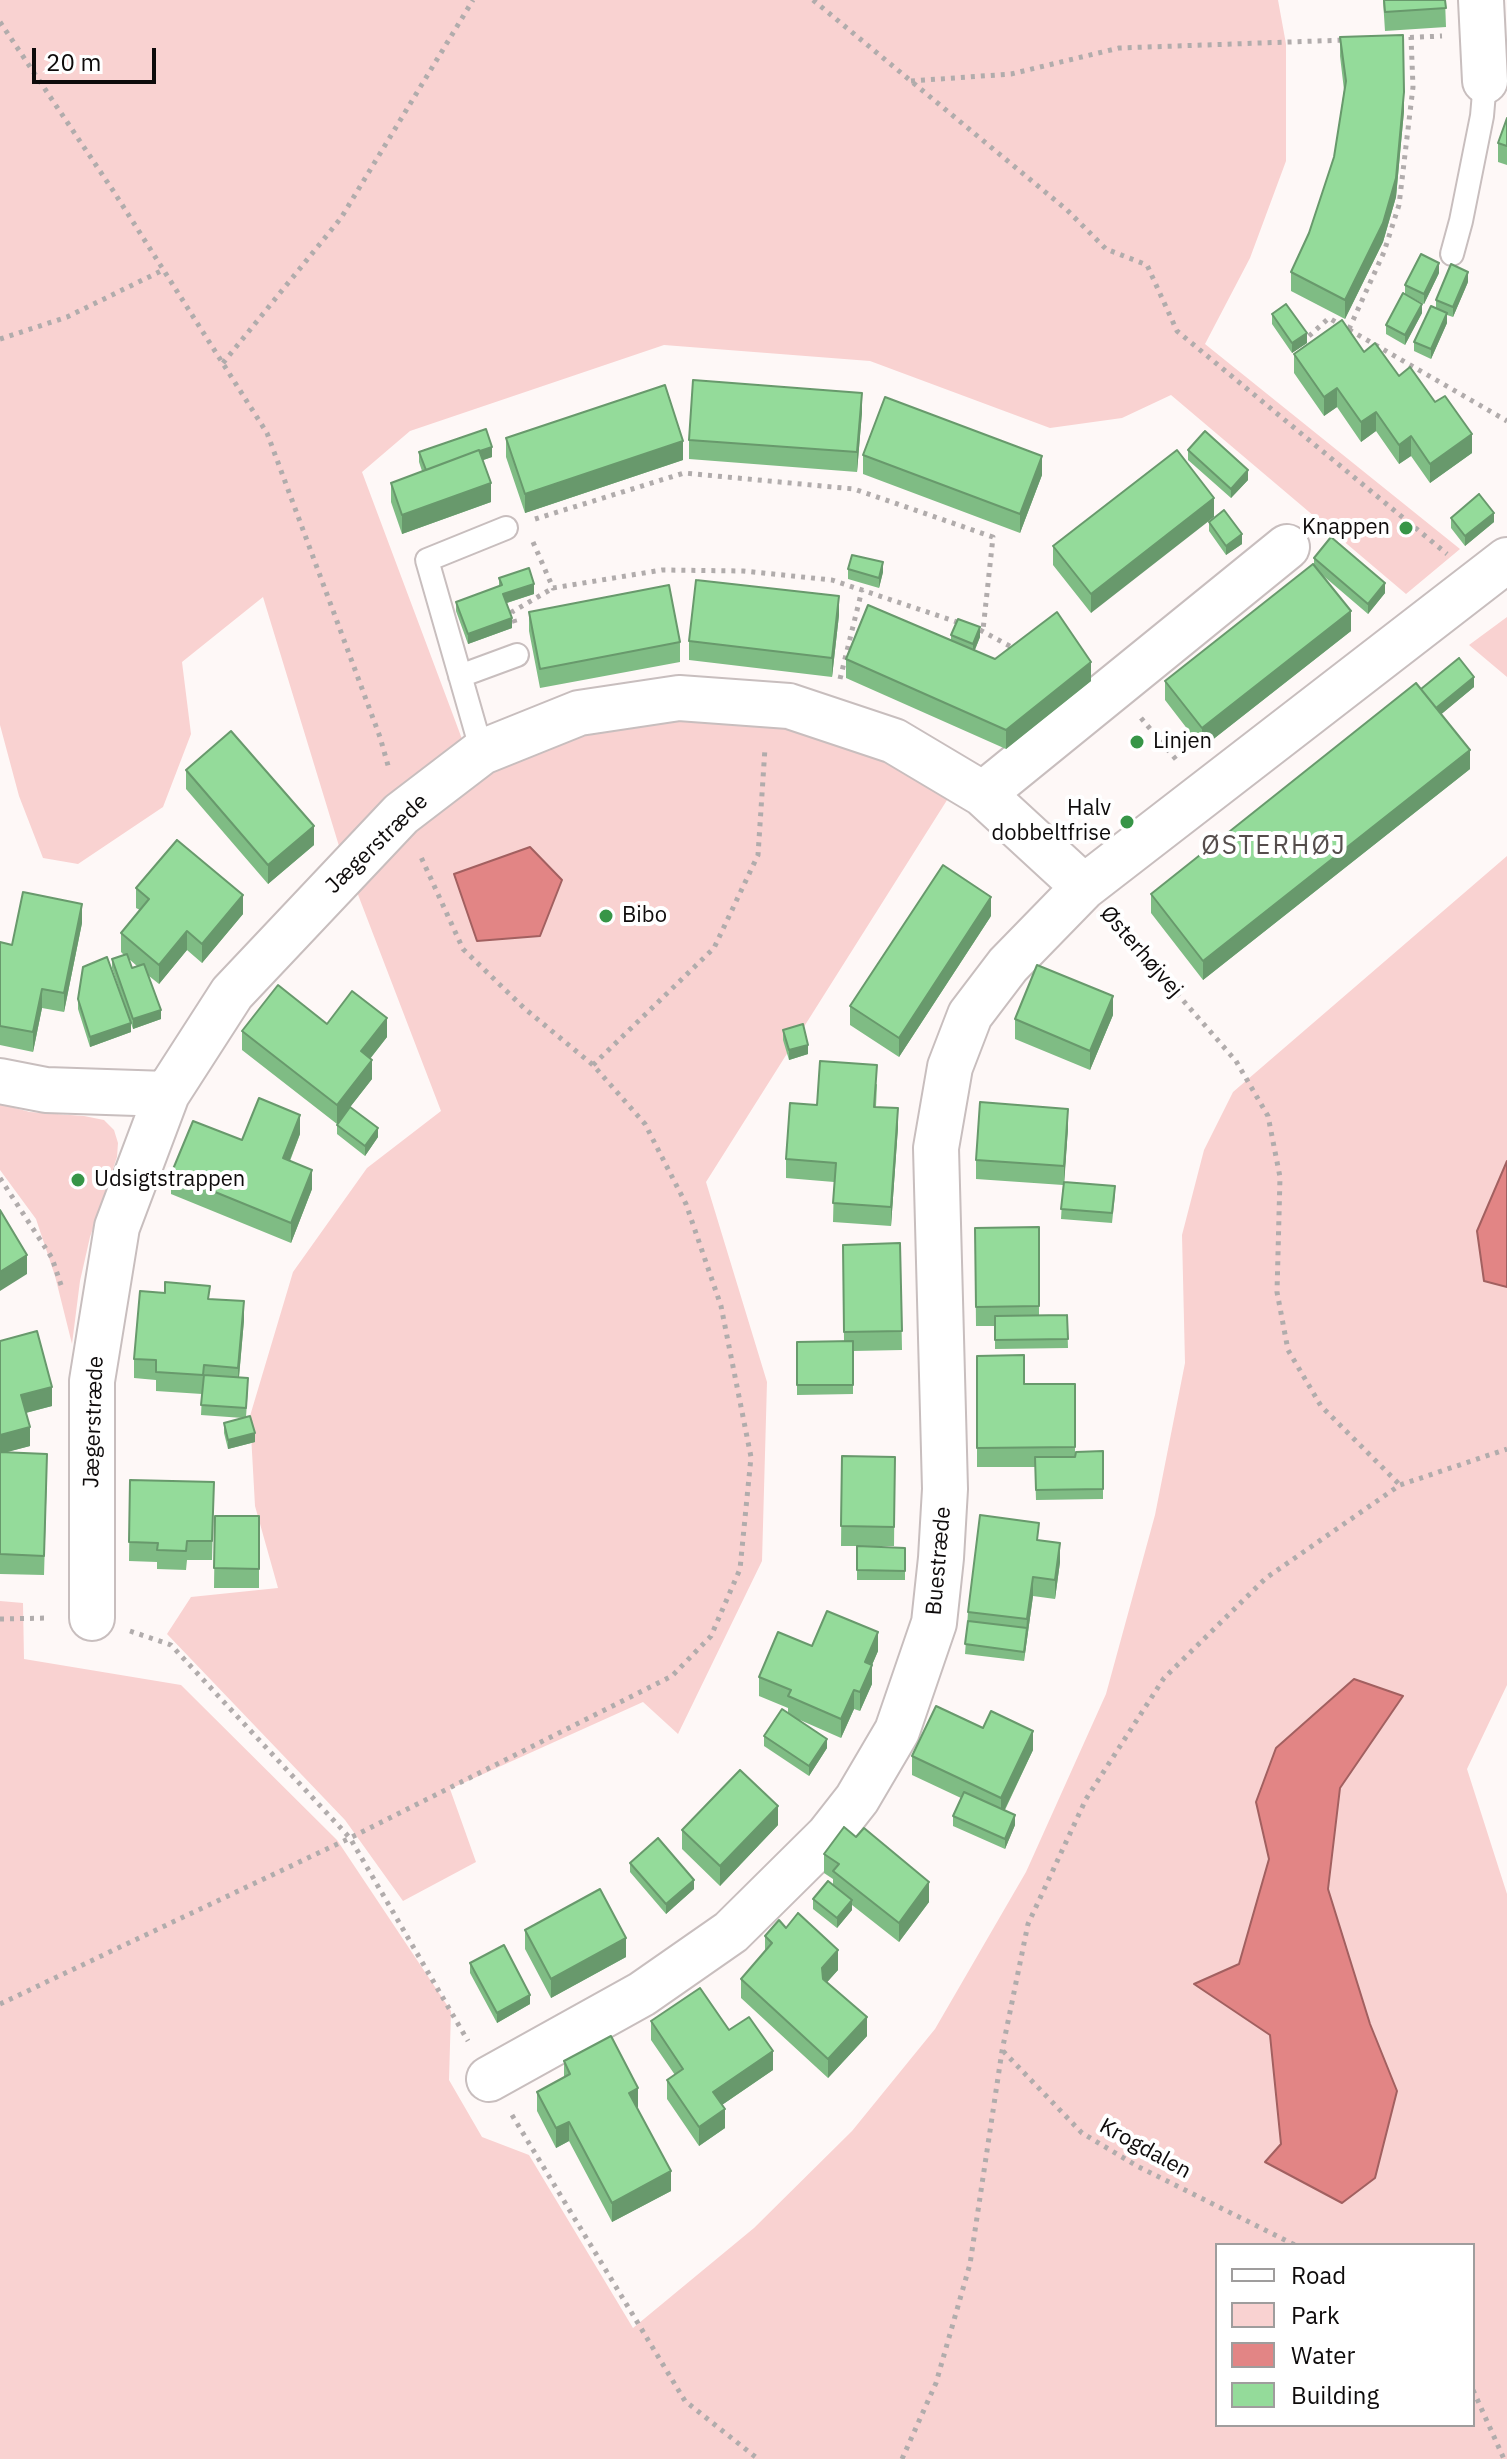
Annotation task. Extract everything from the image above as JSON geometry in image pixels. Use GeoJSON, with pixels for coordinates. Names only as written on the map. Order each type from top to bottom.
{"type":"FeatureCollection","features":[{"type":"Feature","properties":{"kind":"street"},"geometry":{"type":"LineString","coordinates":[[1482,17],[1485,81]]}},
{"type":"Feature","properties":{"kind":"street"},"geometry":{"type":"LineString","coordinates":[[983,794],[1287,547]]}},
{"type":"Feature","properties":{"kind":"street","name":"Østerhøjvej"},"geometry":{"type":"LineString","coordinates":[[1084,887],[1494,571]]}},
{"type":"Feature","properties":{"kind":"street","name":"Jægerstræde"},"geometry":{"type":"LineString","coordinates":[[92,1618],[92,1381],[117,1227],[167,1094],[232,993],[401,814],[482,752],[579,713],[679,698],[789,706],[894,741],[983,794],[1084,887]]}},
{"type":"Feature","properties":{"kind":"street","name":"Buestræde"},"geometry":{"type":"LineString","coordinates":[[489,2079],[642,1994],[731,1932],[828,1836],[857,1799],[897,1731],[934,1623],[941,1558],[945,1489],[936,1148],[950,1067],[970,1015],[1008,965],[1084,887]]}},
{"type":"Feature","properties":{"kind":"street"},"geometry":{"type":"LineString","coordinates":[[0,1081],[46,1090],[167,1094]]}},
{"type":"Feature","properties":{"kind":"lane"},"geometry":{"type":"LineString","coordinates":[[1452,254],[1479,131],[1485,81]]}},
{"type":"Feature","properties":{"kind":"lane"},"geometry":{"type":"LineString","coordinates":[[482,752],[427,560],[515,525]]}},
{"type":"Feature","properties":{"kind":"lane"},"geometry":{"type":"LineString","coordinates":[[460,676],[517,655]]}},
{"type":"Feature","properties":{"kind":"path"},"geometry":{"type":"LineString","coordinates":[[223,363],[341,218],[473,0]]}},
{"type":"Feature","properties":{"kind":"path"},"geometry":{"type":"LineString","coordinates":[[813,0],[1067,210],[1106,249],[1147,265],[1177,331],[1494,571]]}},
{"type":"Feature","properties":{"kind":"path"},"geometry":{"type":"LineString","coordinates":[[1396,38],[1411,37],[1482,17]]}},
{"type":"Feature","properties":{"kind":"path"},"geometry":{"type":"LineString","coordinates":[[0,22],[267,433],[380,737],[401,814],[463,949],[524,1008],[593,1065],[645,1124],[686,1204],[721,1306],[751,1457],[740,1569],[711,1636],[672,1676],[350,1838],[0,2004]]}},
{"type":"Feature","properties":{"kind":"path"},"geometry":{"type":"LineString","coordinates":[[1349,329],[1384,252],[1399,205],[1413,87],[1411,37]]}},
{"type":"Feature","properties":{"kind":"path"},"geometry":{"type":"LineString","coordinates":[[910,81],[1011,74],[1119,48],[1352,39]]}},
{"type":"Feature","properties":{"kind":"path"},"geometry":{"type":"LineString","coordinates":[[0,339],[67,317],[163,270]]}},
{"type":"Feature","properties":{"kind":"path"},"geometry":{"type":"LineString","coordinates":[[1309,336],[1329,318],[1507,421]]}},
{"type":"Feature","properties":{"kind":"path"},"geometry":{"type":"LineString","coordinates":[[983,630],[993,537],[854,489],[684,473],[515,525],[553,588],[662,570],[743,571],[832,580],[983,630],[1018,650]]}},
{"type":"Feature","properties":{"kind":"path"},"geometry":{"type":"LineString","coordinates":[[830,720],[862,590]]}},
{"type":"Feature","properties":{"kind":"path"},"geometry":{"type":"LineString","coordinates":[[1115,686],[1205,794]]}},
{"type":"Feature","properties":{"kind":"path"},"geometry":{"type":"LineString","coordinates":[[593,1065],[714,948],[758,855],[767,704]]}},
{"type":"Feature","properties":{"kind":"path","name":"Østerhøjvej"},"geometry":{"type":"LineString","coordinates":[[1084,887],[1236,1061],[1268,1116],[1280,1177],[1277,1292],[1288,1350],[1321,1406],[1400,1485]]}},
{"type":"Feature","properties":{"kind":"path"},"geometry":{"type":"LineString","coordinates":[[0,1178],[52,1258],[65,1299]]}},
{"type":"Feature","properties":{"kind":"path"},"geometry":{"type":"LineString","coordinates":[[902,2459],[936,2383],[970,2264],[1002,2051],[1028,1924],[1086,1799],[1164,1678],[1266,1578],[1400,1485],[1507,1449]]}},
{"type":"Feature","properties":{"kind":"path"},"geometry":{"type":"LineString","coordinates":[[0,1619],[92,1618],[171,1645],[350,1838],[489,2079],[685,2401],[758,2459]]}},
{"type":"Feature","properties":{"kind":"path","name":"Krogdalen"},"geometry":{"type":"LineString","coordinates":[[1002,2051],[1082,2133],[1137,2166],[1291,2243]]}},
{"type":"Feature","properties":{"kind":"path"},"geometry":{"type":"LineString","coordinates":[[1475,2394],[1504,2459]]}},
{"type":"Feature","properties":{"kind":"green space"},"geometry":{"type":"Polygon","coordinates":[[[0,0],[1278,0],[1286,44],[1286,161],[1250,258],[1205,344],[1460,549],[1406,594],[1171,395],[1122,418],[1050,428],[870,361],[664,345],[410,431],[362,472],[462,739],[339,846],[263,597],[182,662],[191,734],[163,807],[78,864],[43,858],[19,796],[0,725],[0,0]]]}},
{"type":"Feature","properties":{"kind":"green space"},"geometry":{"type":"Polygon","coordinates":[[[1507,617],[1507,677],[1469,645],[1507,617]]]}},
{"type":"Feature","properties":{"kind":"green space"},"geometry":{"type":"Polygon","coordinates":[[[692,716],[854,738],[954,789],[706,1182],[767,1382],[762,1561],[678,1734],[643,1702],[450,1789],[476,1862],[403,1901],[345,1820],[167,1634],[191,1597],[278,1588],[255,1506],[250,1416],[293,1272],[367,1168],[441,1111],[352,879],[451,790],[580,733],[692,716]]]}},
{"type":"Feature","properties":{"kind":"green space"},"geometry":{"type":"Polygon","coordinates":[[[1507,856],[1507,1685],[1467,1769],[1507,1894],[1507,2459],[0,2459],[0,1601],[23,1603],[24,1659],[181,1685],[337,1840],[451,2011],[449,2080],[482,2137],[529,2155],[633,2328],[754,2228],[852,2131],[935,2029],[1026,1872],[1106,1694],[1155,1515],[1185,1363],[1182,1235],[1204,1150],[1233,1092],[1507,856]],[[1403,1697],[1256,1802],[1270,1859],[1239,1964],[1195,1984],[1270,2035],[1281,2144],[1397,2091],[1370,2024],[1328,1889],[1340,1788],[1403,1697]]]}},
{"type":"Feature","properties":{"kind":"green space"},"geometry":{"type":"Polygon","coordinates":[[[0,1104],[30,1112],[104,1120],[114,1130],[118,1143],[117,1157],[90,1237],[80,1281],[72,1344],[55,1276],[36,1219],[0,1170],[0,1104]]]}},
{"type":"Feature","properties":{"kind":"water"},"geometry":{"type":"Polygon","coordinates":[[[530,847],[562,880],[540,936],[477,941],[454,874],[530,847]]]}},
{"type":"Feature","properties":{"kind":"water"},"geometry":{"type":"Polygon","coordinates":[[[1507,1161],[1507,1287],[1484,1281],[1477,1231],[1507,1161]]]}},
{"type":"Feature","properties":{"kind":"water"},"geometry":{"type":"Polygon","coordinates":[[[1354,1679],[1403,1696],[1340,1788],[1328,1889],[1370,2024],[1397,2091],[1375,2178],[1342,2203],[1265,2162],[1281,2144],[1270,2035],[1194,1984],[1239,1964],[1269,1859],[1256,1802],[1276,1748],[1354,1679]]]}},
{"type":"Feature","properties":{"kind":"building"},"geometry":{"type":"Polygon","coordinates":[[[1384,0],[1445,0],[1446,8],[1385,12],[1384,0]]]}},
{"type":"Feature","properties":{"kind":"building"},"geometry":{"type":"Polygon","coordinates":[[[1403,35],[1404,92],[1396,178],[1383,223],[1345,300],[1291,272],[1309,233],[1334,157],[1346,81],[1340,37],[1403,35]]]}},
{"type":"Feature","properties":{"kind":"building"},"geometry":{"type":"Polygon","coordinates":[[[1507,118],[1507,146],[1498,143],[1507,118]]]}},
{"type":"Feature","properties":{"kind":"building"},"geometry":{"type":"Polygon","coordinates":[[[1421,254],[1439,263],[1424,294],[1405,285],[1421,254]]]}},
{"type":"Feature","properties":{"kind":"building"},"geometry":{"type":"Polygon","coordinates":[[[1451,264],[1468,272],[1453,307],[1436,300],[1451,264]]]}},
{"type":"Feature","properties":{"kind":"building"},"geometry":{"type":"Polygon","coordinates":[[[1403,293],[1422,304],[1405,335],[1386,325],[1403,293]]]}},
{"type":"Feature","properties":{"kind":"building"},"geometry":{"type":"Polygon","coordinates":[[[1286,304],[1307,333],[1292,343],[1272,314],[1286,304]]]}},
{"type":"Feature","properties":{"kind":"building"},"geometry":{"type":"Polygon","coordinates":[[[1431,306],[1447,313],[1431,349],[1414,342],[1431,306]]]}},
{"type":"Feature","properties":{"kind":"building"},"geometry":{"type":"Polygon","coordinates":[[[1342,320],[1364,352],[1375,343],[1399,376],[1410,367],[1435,402],[1445,396],[1472,434],[1430,464],[1411,436],[1399,445],[1376,412],[1361,422],[1337,388],[1324,397],[1294,354],[1342,320]]]}},
{"type":"Feature","properties":{"kind":"building"},"geometry":{"type":"Polygon","coordinates":[[[693,380],[862,393],[857,452],[689,440],[693,380]]]}},
{"type":"Feature","properties":{"kind":"building"},"geometry":{"type":"Polygon","coordinates":[[[665,385],[683,441],[525,494],[506,438],[665,385]]]}},
{"type":"Feature","properties":{"kind":"building"},"geometry":{"type":"Polygon","coordinates":[[[885,397],[1042,456],[1020,514],[863,455],[885,397]]]}},
{"type":"Feature","properties":{"kind":"building"},"geometry":{"type":"Polygon","coordinates":[[[486,429],[492,447],[426,470],[419,452],[486,429]]]}},
{"type":"Feature","properties":{"kind":"building"},"geometry":{"type":"Polygon","coordinates":[[[1205,431],[1248,470],[1231,489],[1188,450],[1205,431]]]}},
{"type":"Feature","properties":{"kind":"building"},"geometry":{"type":"Polygon","coordinates":[[[479,450],[491,483],[402,515],[391,483],[479,450]]]}},
{"type":"Feature","properties":{"kind":"building"},"geometry":{"type":"Polygon","coordinates":[[[1177,450],[1214,498],[1091,594],[1053,546],[1177,450]]]}},
{"type":"Feature","properties":{"kind":"building"},"geometry":{"type":"Polygon","coordinates":[[[1479,494],[1494,513],[1465,536],[1451,518],[1479,494]]]}},
{"type":"Feature","properties":{"kind":"building"},"geometry":{"type":"Polygon","coordinates":[[[1224,510],[1242,534],[1226,546],[1209,522],[1224,510]]]}},
{"type":"Feature","properties":{"kind":"building"},"geometry":{"type":"Polygon","coordinates":[[[1331,537],[1385,583],[1368,604],[1314,558],[1331,537]]]}},
{"type":"Feature","properties":{"kind":"building"},"geometry":{"type":"Polygon","coordinates":[[[852,555],[883,562],[879,578],[848,569],[852,555]]]}},
{"type":"Feature","properties":{"kind":"building"},"geometry":{"type":"Polygon","coordinates":[[[1313,564],[1351,611],[1202,728],[1165,681],[1313,564]]]}},
{"type":"Feature","properties":{"kind":"building"},"geometry":{"type":"Polygon","coordinates":[[[529,568],[534,584],[503,594],[512,618],[468,634],[456,602],[502,585],[499,578],[529,568]]]}},
{"type":"Feature","properties":{"kind":"building"},"geometry":{"type":"Polygon","coordinates":[[[696,580],[839,596],[832,658],[689,641],[696,580]]]}},
{"type":"Feature","properties":{"kind":"building"},"geometry":{"type":"Polygon","coordinates":[[[669,585],[680,642],[540,669],[529,612],[669,585]]]}},
{"type":"Feature","properties":{"kind":"building"},"geometry":{"type":"Polygon","coordinates":[[[868,605],[995,659],[1057,612],[1091,662],[1006,730],[846,659],[868,605]]]}},
{"type":"Feature","properties":{"kind":"building"},"geometry":{"type":"Polygon","coordinates":[[[958,619],[980,627],[973,644],[951,635],[958,619]]]}},
{"type":"Feature","properties":{"kind":"building"},"geometry":{"type":"Polygon","coordinates":[[[1459,658],[1474,677],[1436,708],[1421,689],[1459,658]]]}},
{"type":"Feature","properties":{"kind":"building"},"geometry":{"type":"Polygon","coordinates":[[[1416,683],[1470,750],[1203,961],[1151,894],[1416,683]]]}},
{"type":"Feature","properties":{"kind":"building"},"geometry":{"type":"Polygon","coordinates":[[[231,731],[314,826],[268,865],[186,770],[231,731]]]}},
{"type":"Feature","properties":{"kind":"building"},"geometry":{"type":"Polygon","coordinates":[[[177,840],[243,895],[202,944],[187,931],[159,965],[121,933],[149,899],[136,888],[177,840]]]}},
{"type":"Feature","properties":{"kind":"building"},"geometry":{"type":"Polygon","coordinates":[[[943,865],[991,897],[899,1038],[850,1006],[943,865]]]}},
{"type":"Feature","properties":{"kind":"building"},"geometry":{"type":"Polygon","coordinates":[[[23,892],[82,904],[64,993],[42,989],[33,1032],[0,1026],[0,942],[12,945],[23,892]]]}},
{"type":"Feature","properties":{"kind":"building"},"geometry":{"type":"Polygon","coordinates":[[[127,954],[132,968],[144,964],[161,1010],[133,1019],[112,959],[127,954]]]}},
{"type":"Feature","properties":{"kind":"building"},"geometry":{"type":"Polygon","coordinates":[[[107,957],[131,1023],[90,1037],[78,999],[83,967],[107,957]]]}},
{"type":"Feature","properties":{"kind":"building"},"geometry":{"type":"Polygon","coordinates":[[[1037,965],[1113,996],[1090,1051],[1015,1019],[1037,965]]]}},
{"type":"Feature","properties":{"kind":"building"},"geometry":{"type":"Polygon","coordinates":[[[278,985],[327,1024],[352,991],[387,1018],[361,1051],[372,1060],[337,1105],[242,1031],[278,985]]]}},
{"type":"Feature","properties":{"kind":"building"},"geometry":{"type":"Polygon","coordinates":[[[803,1024],[808,1045],[789,1050],[783,1030],[803,1024]]]}},
{"type":"Feature","properties":{"kind":"building"},"geometry":{"type":"Polygon","coordinates":[[[820,1061],[877,1065],[874,1107],[898,1108],[891,1207],[833,1203],[836,1163],[786,1159],[790,1103],[817,1105],[820,1061]]]}},
{"type":"Feature","properties":{"kind":"building"},"geometry":{"type":"Polygon","coordinates":[[[259,1098],[300,1115],[283,1158],[312,1170],[291,1223],[171,1174],[193,1121],[242,1140],[259,1098]]]}},
{"type":"Feature","properties":{"kind":"building"},"geometry":{"type":"Polygon","coordinates":[[[980,1102],[1068,1109],[1064,1166],[976,1160],[980,1102]]]}},
{"type":"Feature","properties":{"kind":"building"},"geometry":{"type":"Polygon","coordinates":[[[350,1107],[378,1128],[365,1146],[337,1125],[350,1107]]]}},
{"type":"Feature","properties":{"kind":"building"},"geometry":{"type":"Polygon","coordinates":[[[1064,1182],[1115,1186],[1112,1213],[1061,1209],[1064,1182]]]}},
{"type":"Feature","properties":{"kind":"building"},"geometry":{"type":"Polygon","coordinates":[[[0,1210],[27,1255],[0,1272],[0,1210]]]}},
{"type":"Feature","properties":{"kind":"building"},"geometry":{"type":"Polygon","coordinates":[[[1039,1227],[1039,1306],[976,1307],[975,1228],[1039,1227]]]}},
{"type":"Feature","properties":{"kind":"building"},"geometry":{"type":"Polygon","coordinates":[[[900,1243],[902,1331],[844,1332],[843,1245],[900,1243]]]}},
{"type":"Feature","properties":{"kind":"building"},"geometry":{"type":"Polygon","coordinates":[[[165,1282],[210,1286],[208,1299],[244,1301],[238,1368],[204,1365],[203,1375],[156,1372],[156,1360],[134,1359],[140,1291],[165,1293],[165,1282]]]}},
{"type":"Feature","properties":{"kind":"building"},"geometry":{"type":"Polygon","coordinates":[[[1067,1315],[1068,1339],[995,1340],[995,1316],[1067,1315]]]}},
{"type":"Feature","properties":{"kind":"building"},"geometry":{"type":"Polygon","coordinates":[[[37,1331],[52,1387],[21,1395],[30,1427],[0,1435],[0,1341],[37,1331]]]}},
{"type":"Feature","properties":{"kind":"building"},"geometry":{"type":"Polygon","coordinates":[[[853,1341],[853,1385],[797,1385],[797,1342],[853,1341]]]}},
{"type":"Feature","properties":{"kind":"building"},"geometry":{"type":"Polygon","coordinates":[[[1024,1355],[1024,1384],[1075,1384],[1075,1447],[977,1448],[977,1356],[1024,1355]]]}},
{"type":"Feature","properties":{"kind":"building"},"geometry":{"type":"Polygon","coordinates":[[[204,1375],[248,1378],[246,1408],[201,1405],[204,1375]]]}},
{"type":"Feature","properties":{"kind":"building"},"geometry":{"type":"Polygon","coordinates":[[[250,1416],[255,1433],[228,1440],[224,1423],[250,1416]]]}},
{"type":"Feature","properties":{"kind":"building"},"geometry":{"type":"Polygon","coordinates":[[[1103,1451],[1103,1489],[1036,1490],[1035,1457],[1075,1457],[1076,1452],[1103,1451]]]}},
{"type":"Feature","properties":{"kind":"building"},"geometry":{"type":"Polygon","coordinates":[[[0,1452],[47,1454],[44,1556],[0,1554],[0,1452]]]}},
{"type":"Feature","properties":{"kind":"building"},"geometry":{"type":"Polygon","coordinates":[[[842,1456],[895,1457],[894,1527],[841,1526],[842,1456]]]}},
{"type":"Feature","properties":{"kind":"building"},"geometry":{"type":"Polygon","coordinates":[[[130,1480],[214,1482],[212,1541],[187,1541],[186,1551],[157,1550],[158,1543],[129,1542],[130,1480]]]}},
{"type":"Feature","properties":{"kind":"building"},"geometry":{"type":"Polygon","coordinates":[[[980,1515],[1039,1523],[1037,1540],[1060,1543],[1055,1580],[1033,1577],[1027,1619],[968,1612],[980,1515]]]}},
{"type":"Feature","properties":{"kind":"building"},"geometry":{"type":"Polygon","coordinates":[[[215,1516],[259,1516],[259,1569],[214,1568],[215,1516]]]}},
{"type":"Feature","properties":{"kind":"building"},"geometry":{"type":"Polygon","coordinates":[[[857,1546],[905,1548],[905,1571],[857,1570],[857,1546]]]}},
{"type":"Feature","properties":{"kind":"building"},"geometry":{"type":"Polygon","coordinates":[[[827,1611],[878,1632],[865,1662],[872,1665],[860,1692],[854,1690],[841,1719],[788,1696],[791,1690],[759,1677],[778,1632],[812,1646],[827,1611]]]}},
{"type":"Feature","properties":{"kind":"building"},"geometry":{"type":"Polygon","coordinates":[[[968,1621],[1027,1628],[1024,1652],[965,1644],[968,1621]]]}},
{"type":"Feature","properties":{"kind":"building"},"geometry":{"type":"Polygon","coordinates":[[[936,1706],[983,1728],[991,1711],[1033,1731],[1001,1798],[912,1756],[936,1706]]]}},
{"type":"Feature","properties":{"kind":"building"},"geometry":{"type":"Polygon","coordinates":[[[782,1709],[827,1739],[809,1766],[764,1736],[782,1709]]]}},
{"type":"Feature","properties":{"kind":"building"},"geometry":{"type":"Polygon","coordinates":[[[740,1770],[778,1806],[720,1866],[682,1830],[740,1770]]]}},
{"type":"Feature","properties":{"kind":"building"},"geometry":{"type":"Polygon","coordinates":[[[964,1792],[1015,1815],[1005,1839],[953,1816],[964,1792]]]}},
{"type":"Feature","properties":{"kind":"building"},"geometry":{"type":"Polygon","coordinates":[[[844,1827],[856,1837],[864,1828],[929,1882],[899,1923],[833,1871],[839,1864],[824,1854],[844,1827]]]}},
{"type":"Feature","properties":{"kind":"building"},"geometry":{"type":"Polygon","coordinates":[[[658,1838],[694,1880],[666,1904],[630,1863],[658,1838]]]}},
{"type":"Feature","properties":{"kind":"building"},"geometry":{"type":"Polygon","coordinates":[[[828,1881],[852,1900],[837,1918],[813,1899],[828,1881]]]}},
{"type":"Feature","properties":{"kind":"building"},"geometry":{"type":"Polygon","coordinates":[[[600,1889],[626,1938],[551,1979],[525,1930],[600,1889]]]}},
{"type":"Feature","properties":{"kind":"building"},"geometry":{"type":"Polygon","coordinates":[[[798,1913],[838,1950],[822,1968],[823,1979],[867,2017],[828,2059],[741,1979],[772,1943],[765,1936],[779,1920],[786,1928],[798,1913]]]}},
{"type":"Feature","properties":{"kind":"building"},"geometry":{"type":"Polygon","coordinates":[[[504,1945],[530,1995],[497,2013],[470,1963],[504,1945]]]}},
{"type":"Feature","properties":{"kind":"building"},"geometry":{"type":"Polygon","coordinates":[[[700,1988],[729,2030],[749,2017],[773,2051],[713,2092],[725,2109],[699,2127],[667,2080],[683,2069],[651,2021],[700,1988]]]}},
{"type":"Feature","properties":{"kind":"building"},"geometry":{"type":"Polygon","coordinates":[[[611,2036],[638,2088],[629,2093],[671,2171],[612,2203],[569,2122],[556,2128],[537,2092],[570,2074],[564,2061],[611,2036]]]}},
{"type":"Feature","properties":{"kind":"place","name":"Knappen"},"geometry":{"type":"Point","coordinates":[1406,528]}},
{"type":"Feature","properties":{"kind":"place","name":"Linjen"},"geometry":{"type":"Point","coordinates":[1137,742]}},
{"type":"Feature","properties":{"kind":"place","name":"Halv dobbeltfrise"},"geometry":{"type":"Point","coordinates":[1127,822]}},
{"type":"Feature","properties":{"kind":"place","name":"Bibo"},"geometry":{"type":"Point","coordinates":[606,916]}},
{"type":"Feature","properties":{"kind":"place","name":"Udsigtstrappen"},"geometry":{"type":"Point","coordinates":[78,1180]}},
{"type":"Feature","properties":{"kind":"district","name":"ØSTERHØJ"},"geometry":{"type":"Point","coordinates":[1274,846]}}]}
